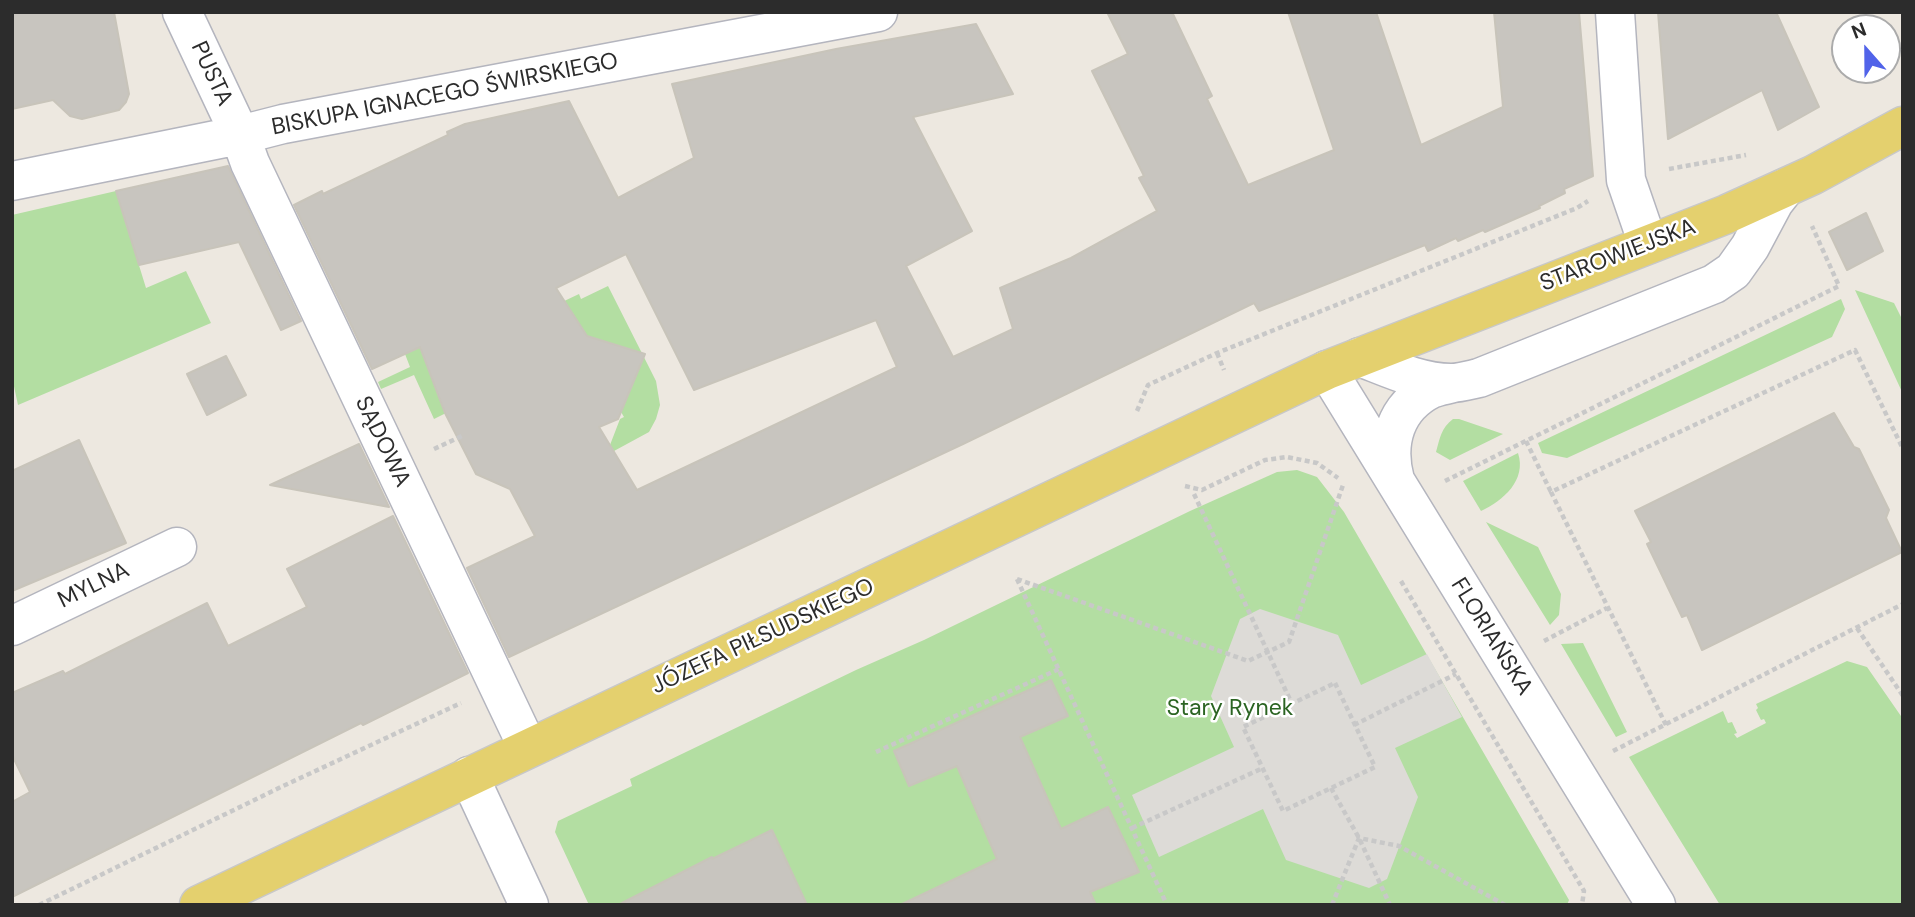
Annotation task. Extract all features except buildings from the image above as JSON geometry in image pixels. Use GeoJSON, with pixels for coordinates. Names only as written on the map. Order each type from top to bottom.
{"type":"FeatureCollection","features":[{"type":"Feature","properties":{"kind":"main road","name":"STAROWIEJSKA"},"geometry":{"type":"LineString","coordinates":[[1343,363],[1727,214],[1813,175],[1903,126]]}},
{"type":"Feature","properties":{"kind":"main road","name":"JÓZEFA PIŁSUDSKIEGO"},"geometry":{"type":"LineString","coordinates":[[199,905],[1343,363]]}},
{"type":"Feature","properties":{"kind":"street","name":"PUSTA"},"geometry":{"type":"LineString","coordinates":[[182,12],[240,135]]}},
{"type":"Feature","properties":{"kind":"street","name":"BISKUPA IGNACEGO ŚWIRSKIEGO"},"geometry":{"type":"LineString","coordinates":[[12,181],[284,124],[878,12]]}},
{"type":"Feature","properties":{"kind":"street"},"geometry":{"type":"LineString","coordinates":[[1615,12],[1626,180],[1648,244]]}},
{"type":"Feature","properties":{"kind":"street","name":"SĄDOWA"},"geometry":{"type":"LineString","coordinates":[[240,135],[250,163],[528,748]]}},
{"type":"Feature","properties":{"kind":"street"},"geometry":{"type":"LineString","coordinates":[[1395,482],[1390,461],[1392,441],[1399,419],[1413,401],[1431,390],[1479,378],[1714,284],[1732,271],[1750,247],[1774,202],[1785,188]]}},
{"type":"Feature","properties":{"kind":"street"},"geometry":{"type":"LineString","coordinates":[[1343,363],[1453,383]]}},
{"type":"Feature","properties":{"kind":"street","name":"FLORIAŃSKA"},"geometry":{"type":"LineString","coordinates":[[1343,363],[1395,482],[1656,905]]}},
{"type":"Feature","properties":{"kind":"street","name":"MYLNA"},"geometry":{"type":"LineString","coordinates":[[12,625],[177,547]]}},
{"type":"Feature","properties":{"kind":"street"},"geometry":{"type":"LineString","coordinates":[[469,776],[529,905]]}},
{"type":"Feature","properties":{"kind":"path"},"geometry":{"type":"LineString","coordinates":[[1660,170],[1748,155]]}},
{"type":"Feature","properties":{"kind":"path"},"geometry":{"type":"LineString","coordinates":[[1148,385],[1217,353],[1577,208],[1591,199]]}},
{"type":"Feature","properties":{"kind":"path"},"geometry":{"type":"LineString","coordinates":[[1448,480],[1839,286],[1809,220]]}},
{"type":"Feature","properties":{"kind":"path"},"geometry":{"type":"LineString","coordinates":[[1551,492],[1855,350],[1903,449]]}},
{"type":"Feature","properties":{"kind":"path"},"geometry":{"type":"LineString","coordinates":[[1217,353],[1224,368]]}},
{"type":"Feature","properties":{"kind":"path"},"geometry":{"type":"LineString","coordinates":[[428,452],[462,436]]}},
{"type":"Feature","properties":{"kind":"path"},"geometry":{"type":"LineString","coordinates":[[1526,441],[1667,725]]}},
{"type":"Feature","properties":{"kind":"path"},"geometry":{"type":"LineString","coordinates":[[1261,453],[1265,460]]}},
{"type":"Feature","properties":{"kind":"path"},"geometry":{"type":"LineString","coordinates":[[1202,490],[1265,460],[1287,457],[1317,463],[1338,476],[1349,494]]}},
{"type":"Feature","properties":{"kind":"path"},"geometry":{"type":"LineString","coordinates":[[1167,905],[1017,579],[1248,661],[1289,642],[1343,485]]}},
{"type":"Feature","properties":{"kind":"path"},"geometry":{"type":"LineString","coordinates":[[1194,494],[1292,704]]}},
{"type":"Feature","properties":{"kind":"path"},"geometry":{"type":"LineString","coordinates":[[1395,569],[1584,891],[1582,905]]}},
{"type":"Feature","properties":{"kind":"path"},"geometry":{"type":"LineString","coordinates":[[1611,752],[1903,604]]}},
{"type":"Feature","properties":{"kind":"path"},"geometry":{"type":"LineString","coordinates":[[1543,641],[1608,607]]}},
{"type":"Feature","properties":{"kind":"path"},"geometry":{"type":"LineString","coordinates":[[1857,628],[1903,696]]}},
{"type":"Feature","properties":{"kind":"path"},"geometry":{"type":"LineString","coordinates":[[876,752],[1059,669]]}},
{"type":"Feature","properties":{"kind":"path"},"geometry":{"type":"LineString","coordinates":[[1354,725],[1456,674]]}},
{"type":"Feature","properties":{"kind":"path"},"geometry":{"type":"LineString","coordinates":[[1335,683],[1375,767],[1283,811],[1243,727],[1292,704],[1335,683]]}},
{"type":"Feature","properties":{"kind":"path"},"geometry":{"type":"LineString","coordinates":[[39,905],[461,702]]}},
{"type":"Feature","properties":{"kind":"path"},"geometry":{"type":"LineString","coordinates":[[1132,828],[1264,768]]}},
{"type":"Feature","properties":{"kind":"path"},"geometry":{"type":"LineString","coordinates":[[1331,788],[1359,838],[1390,905]]}},
{"type":"Feature","properties":{"kind":"path"},"geometry":{"type":"LineString","coordinates":[[1332,905],[1359,838]]}},
{"type":"Feature","properties":{"kind":"path"},"geometry":{"type":"LineString","coordinates":[[1359,838],[1399,846],[1505,905]]}},
{"type":"Feature","properties":{"kind":"green space"},"geometry":{"type":"Polygon","coordinates":[[[116,191],[146,288],[186,271],[211,323],[18,405],[12,377],[12,215],[116,191]]]}},
{"type":"Feature","properties":{"kind":"green space"},"geometry":{"type":"Polygon","coordinates":[[[421,272],[442,394],[439,397],[450,411],[434,419],[414,375],[381,389],[378,382],[410,367],[405,354],[421,272]]]}},
{"type":"Feature","properties":{"kind":"green space"},"geometry":{"type":"Polygon","coordinates":[[[608,286],[656,381],[660,405],[649,432],[614,451],[610,445],[620,419],[624,417],[621,412],[618,413],[611,399],[630,390],[635,379],[620,346],[522,321],[579,294],[581,299],[608,286]]]}},
{"type":"Feature","properties":{"kind":"green space"},"geometry":{"type":"Polygon","coordinates":[[[1855,290],[1894,303],[1903,321],[1903,394],[1855,290]]]}},
{"type":"Feature","properties":{"kind":"green space"},"geometry":{"type":"Polygon","coordinates":[[[1841,299],[1845,309],[1832,337],[1567,458],[1542,453],[1538,443],[1841,299]]]}},
{"type":"Feature","properties":{"kind":"green space"},"geometry":{"type":"Polygon","coordinates":[[[1453,419],[1503,434],[1450,460],[1436,452],[1443,430],[1453,419]]]}},
{"type":"Feature","properties":{"kind":"green space"},"geometry":{"type":"Polygon","coordinates":[[[1518,453],[1520,463],[1516,481],[1497,502],[1481,511],[1463,481],[1518,453]]]}},
{"type":"Feature","properties":{"kind":"green space","name":"Stary Rynek"},"geometry":{"type":"Polygon","coordinates":[[[1297,470],[1317,477],[1344,512],[1569,900],[1567,905],[589,905],[555,832],[558,821],[632,786],[630,779],[1190,511],[1277,472],[1297,470]]]}},
{"type":"Feature","properties":{"kind":"green space"},"geometry":{"type":"Polygon","coordinates":[[[1486,522],[1538,547],[1561,594],[1559,615],[1550,625],[1486,522]]]}},
{"type":"Feature","properties":{"kind":"green space"},"geometry":{"type":"Polygon","coordinates":[[[1583,643],[1627,732],[1616,737],[1561,644],[1583,643]]]}},
{"type":"Feature","properties":{"kind":"green space"},"geometry":{"type":"Polygon","coordinates":[[[1847,661],[1867,667],[1903,719],[1903,905],[1720,905],[1629,757],[1723,711],[1728,723],[1732,722],[1737,738],[1766,723],[1764,719],[1761,720],[1756,704],[1847,661]]]}},
{"type":"Feature","properties":{"kind":"shaded area"},"geometry":{"type":"Polygon","coordinates":[[[1260,609],[1338,635],[1361,685],[1427,654],[1462,717],[1395,748],[1418,797],[1387,879],[1369,888],[1286,860],[1263,809],[1159,857],[1132,795],[1234,747],[1211,696],[1240,619],[1260,609]]]}}]}
